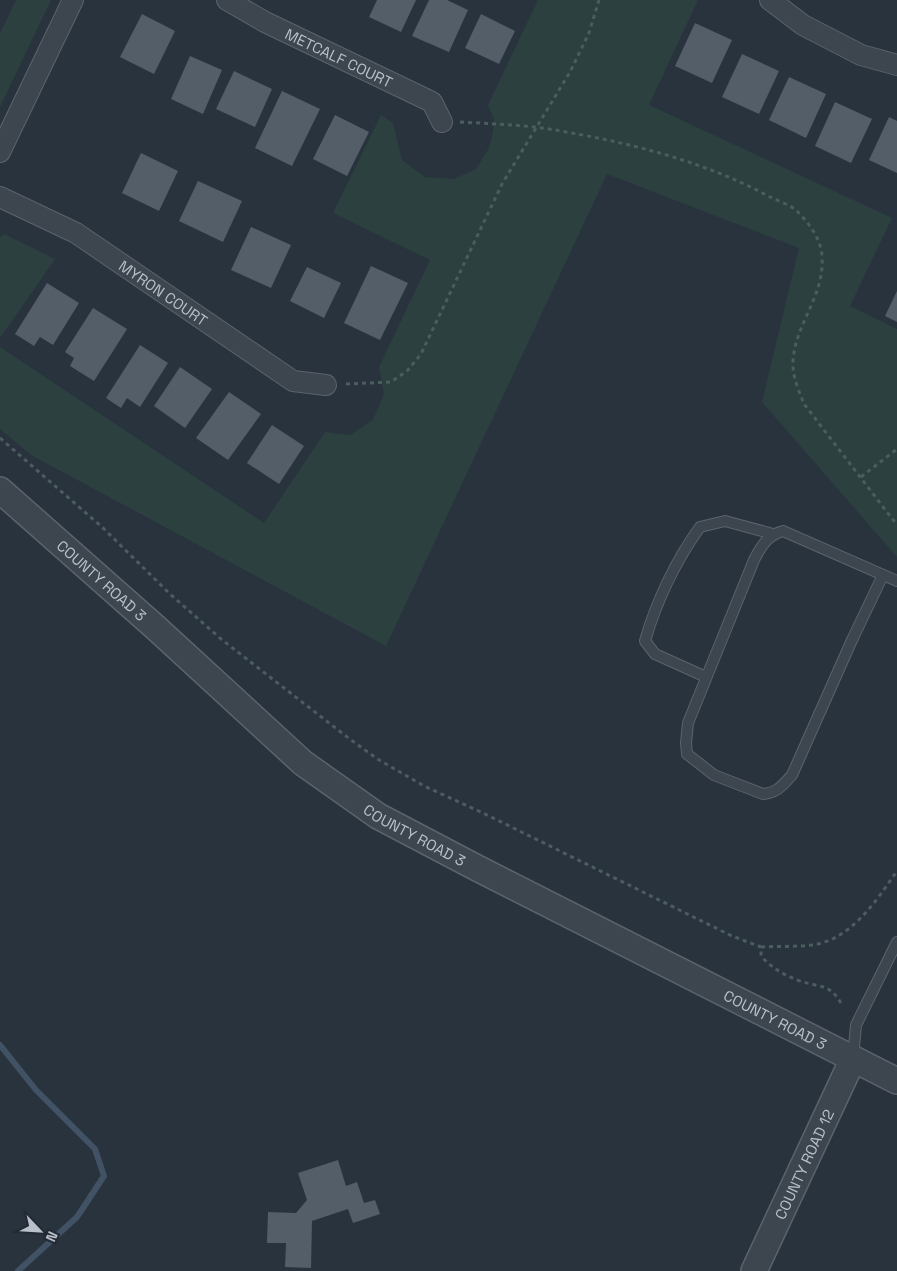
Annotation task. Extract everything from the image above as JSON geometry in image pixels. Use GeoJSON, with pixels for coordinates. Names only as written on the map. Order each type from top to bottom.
{"type":"FeatureCollection","features":[{"type":"Feature","properties":{"kind":"street"},"geometry":{"type":"LineString","coordinates":[[0,152],[73,0]]}},
{"type":"Feature","properties":{"kind":"street","name":"METCALF COURT"},"geometry":{"type":"LineString","coordinates":[[227,0],[265,22],[432,102],[442,122]]}},
{"type":"Feature","properties":{"kind":"street"},"geometry":{"type":"LineString","coordinates":[[770,0],[803,25],[861,55],[897,65]]}},
{"type":"Feature","properties":{"kind":"street","name":"MYRON COURT"},"geometry":{"type":"LineString","coordinates":[[0,197],[76,233],[293,381],[326,385]]}},
{"type":"Feature","properties":{"kind":"street","name":"COUNTY ROAD 3"},"geometry":{"type":"LineString","coordinates":[[0,490],[155,627],[303,763],[378,816],[897,1081]]}},
{"type":"Feature","properties":{"kind":"street","name":"COUNTY ROAD 12"},"geometry":{"type":"LineString","coordinates":[[754,1271],[853,1059]]}},
{"type":"Feature","properties":{"kind":"lane"},"geometry":{"type":"LineString","coordinates":[[706,677],[655,654],[644,641],[682,552],[700,527],[726,521],[774,534]]}},
{"type":"Feature","properties":{"kind":"lane"},"geometry":{"type":"LineString","coordinates":[[883,575],[792,775],[779,790],[770,794],[763,794],[714,775],[687,754],[688,722],[754,560],[762,545],[774,534],[784,531],[897,581]]}},
{"type":"Feature","properties":{"kind":"lane"},"geometry":{"type":"LineString","coordinates":[[853,1059],[856,1025],[897,942]]}},
{"type":"Feature","properties":{"kind":"path"},"geometry":{"type":"LineString","coordinates":[[326,385],[391,382],[407,370],[421,354],[502,184],[570,72],[589,33],[599,0]]}},
{"type":"Feature","properties":{"kind":"path"},"geometry":{"type":"LineString","coordinates":[[442,122],[489,123],[536,128],[566,132],[631,146],[693,163],[734,179],[796,211],[819,239],[822,255],[822,270],[816,295],[796,340],[792,362],[796,385],[804,404],[897,525]]}},
{"type":"Feature","properties":{"kind":"path"},"geometry":{"type":"LineString","coordinates":[[0,438],[102,527],[170,594],[221,638],[351,740],[380,760],[424,786],[483,813],[732,936],[761,947],[813,944],[842,934],[874,904],[897,871]]}},
{"type":"Feature","properties":{"kind":"path"},"geometry":{"type":"LineString","coordinates":[[861,477],[897,449]]}},
{"type":"Feature","properties":{"kind":"path"},"geometry":{"type":"LineString","coordinates":[[761,947],[761,956],[772,968],[801,981],[826,988],[836,994],[842,1005]]}},
{"type":"Feature","properties":{"kind":"green space"},"geometry":{"type":"Polygon","coordinates":[[[16,0],[51,0],[0,107],[0,33],[16,0]]]}},
{"type":"Feature","properties":{"kind":"green space"},"geometry":{"type":"Polygon","coordinates":[[[538,0],[698,0],[649,105],[892,218],[850,306],[897,329],[897,557],[762,402],[799,248],[607,174],[386,646],[31,455],[0,429],[0,347],[264,523],[325,432],[350,435],[373,420],[384,394],[379,367],[430,260],[333,213],[381,115],[393,123],[402,160],[425,177],[454,179],[476,169],[489,148],[493,132],[494,119],[488,105],[538,0]]]}},
{"type":"Feature","properties":{"kind":"green space"},"geometry":{"type":"Polygon","coordinates":[[[4,234],[55,259],[0,338],[0,237],[4,234]]]}},
{"type":"Feature","properties":{"kind":"building"},"geometry":{"type":"Polygon","coordinates":[[[377,0],[416,0],[401,32],[369,17],[377,0]]]}},
{"type":"Feature","properties":{"kind":"building"},"geometry":{"type":"Polygon","coordinates":[[[429,0],[447,0],[468,10],[449,52],[412,36],[429,0]]]}},
{"type":"Feature","properties":{"kind":"building"},"geometry":{"type":"Polygon","coordinates":[[[142,14],[175,31],[154,74],[120,57],[142,14]]]}},
{"type":"Feature","properties":{"kind":"building"},"geometry":{"type":"Polygon","coordinates":[[[481,14],[515,31],[499,64],[465,48],[481,14]]]}},
{"type":"Feature","properties":{"kind":"building"},"geometry":{"type":"Polygon","coordinates":[[[695,23],[732,40],[712,83],[675,66],[695,23]]]}},
{"type":"Feature","properties":{"kind":"building"},"geometry":{"type":"Polygon","coordinates":[[[742,54],[779,71],[759,114],[722,97],[742,54]]]}},
{"type":"Feature","properties":{"kind":"building"},"geometry":{"type":"Polygon","coordinates":[[[190,56],[222,70],[203,114],[171,99],[190,56]]]}},
{"type":"Feature","properties":{"kind":"building"},"geometry":{"type":"Polygon","coordinates":[[[234,71],[272,89],[255,127],[216,109],[234,71]]]}},
{"type":"Feature","properties":{"kind":"building"},"geometry":{"type":"Polygon","coordinates":[[[789,77],[826,94],[806,138],[769,120],[789,77]]]}},
{"type":"Feature","properties":{"kind":"building"},"geometry":{"type":"Polygon","coordinates":[[[282,91],[320,109],[292,166],[255,148],[282,91]]]}},
{"type":"Feature","properties":{"kind":"building"},"geometry":{"type":"Polygon","coordinates":[[[835,102],[872,119],[851,163],[815,146],[835,102]]]}},
{"type":"Feature","properties":{"kind":"building"},"geometry":{"type":"Polygon","coordinates":[[[335,115],[369,132],[347,176],[313,159],[335,115]]]}},
{"type":"Feature","properties":{"kind":"building"},"geometry":{"type":"Polygon","coordinates":[[[889,117],[897,121],[897,173],[869,160],[889,117]]]}},
{"type":"Feature","properties":{"kind":"building"},"geometry":{"type":"Polygon","coordinates":[[[141,153],[178,171],[159,211],[122,193],[141,153]]]}},
{"type":"Feature","properties":{"kind":"building"},"geometry":{"type":"Polygon","coordinates":[[[198,181],[242,201],[223,242],[179,221],[198,181]]]}},
{"type":"Feature","properties":{"kind":"building"},"geometry":{"type":"Polygon","coordinates":[[[251,227],[291,245],[271,288],[231,270],[251,227]]]}},
{"type":"Feature","properties":{"kind":"building"},"geometry":{"type":"Polygon","coordinates":[[[371,266],[408,283],[380,340],[344,323],[371,266]]]}},
{"type":"Feature","properties":{"kind":"building"},"geometry":{"type":"Polygon","coordinates":[[[307,267],[341,283],[324,318],[290,301],[307,267]]]}},
{"type":"Feature","properties":{"kind":"building"},"geometry":{"type":"Polygon","coordinates":[[[47,283],[79,303],[53,345],[40,337],[34,346],[15,334],[47,283]]]}},
{"type":"Feature","properties":{"kind":"building"},"geometry":{"type":"Polygon","coordinates":[[[897,291],[897,322],[885,316],[897,291]]]}},
{"type":"Feature","properties":{"kind":"building"},"geometry":{"type":"Polygon","coordinates":[[[93,308],[127,329],[94,381],[70,366],[74,358],[65,352],[93,308]]]}},
{"type":"Feature","properties":{"kind":"building"},"geometry":{"type":"Polygon","coordinates":[[[140,345],[168,363],[140,407],[127,398],[121,408],[106,398],[140,345]]]}},
{"type":"Feature","properties":{"kind":"building"},"geometry":{"type":"Polygon","coordinates":[[[180,367],[212,389],[185,428],[154,406],[180,367]]]}},
{"type":"Feature","properties":{"kind":"building"},"geometry":{"type":"Polygon","coordinates":[[[229,392],[261,414],[228,460],[196,438],[229,392]]]}},
{"type":"Feature","properties":{"kind":"building"},"geometry":{"type":"Polygon","coordinates":[[[272,425],[304,446],[279,484],[247,463],[272,425]]]}},
{"type":"Feature","properties":{"kind":"building"},"geometry":{"type":"Polygon","coordinates":[[[338,1160],[346,1186],[357,1182],[364,1203],[375,1200],[380,1214],[353,1223],[348,1209],[312,1221],[311,1268],[285,1267],[286,1243],[267,1243],[268,1212],[296,1213],[307,1200],[298,1173],[338,1160]]]}},
{"type":"Feature","properties":{"kind":"waterway"},"geometry":{"type":"LineString","coordinates":[[0,1045],[36,1090],[95,1149],[104,1176],[77,1217],[18,1271]]}}]}
